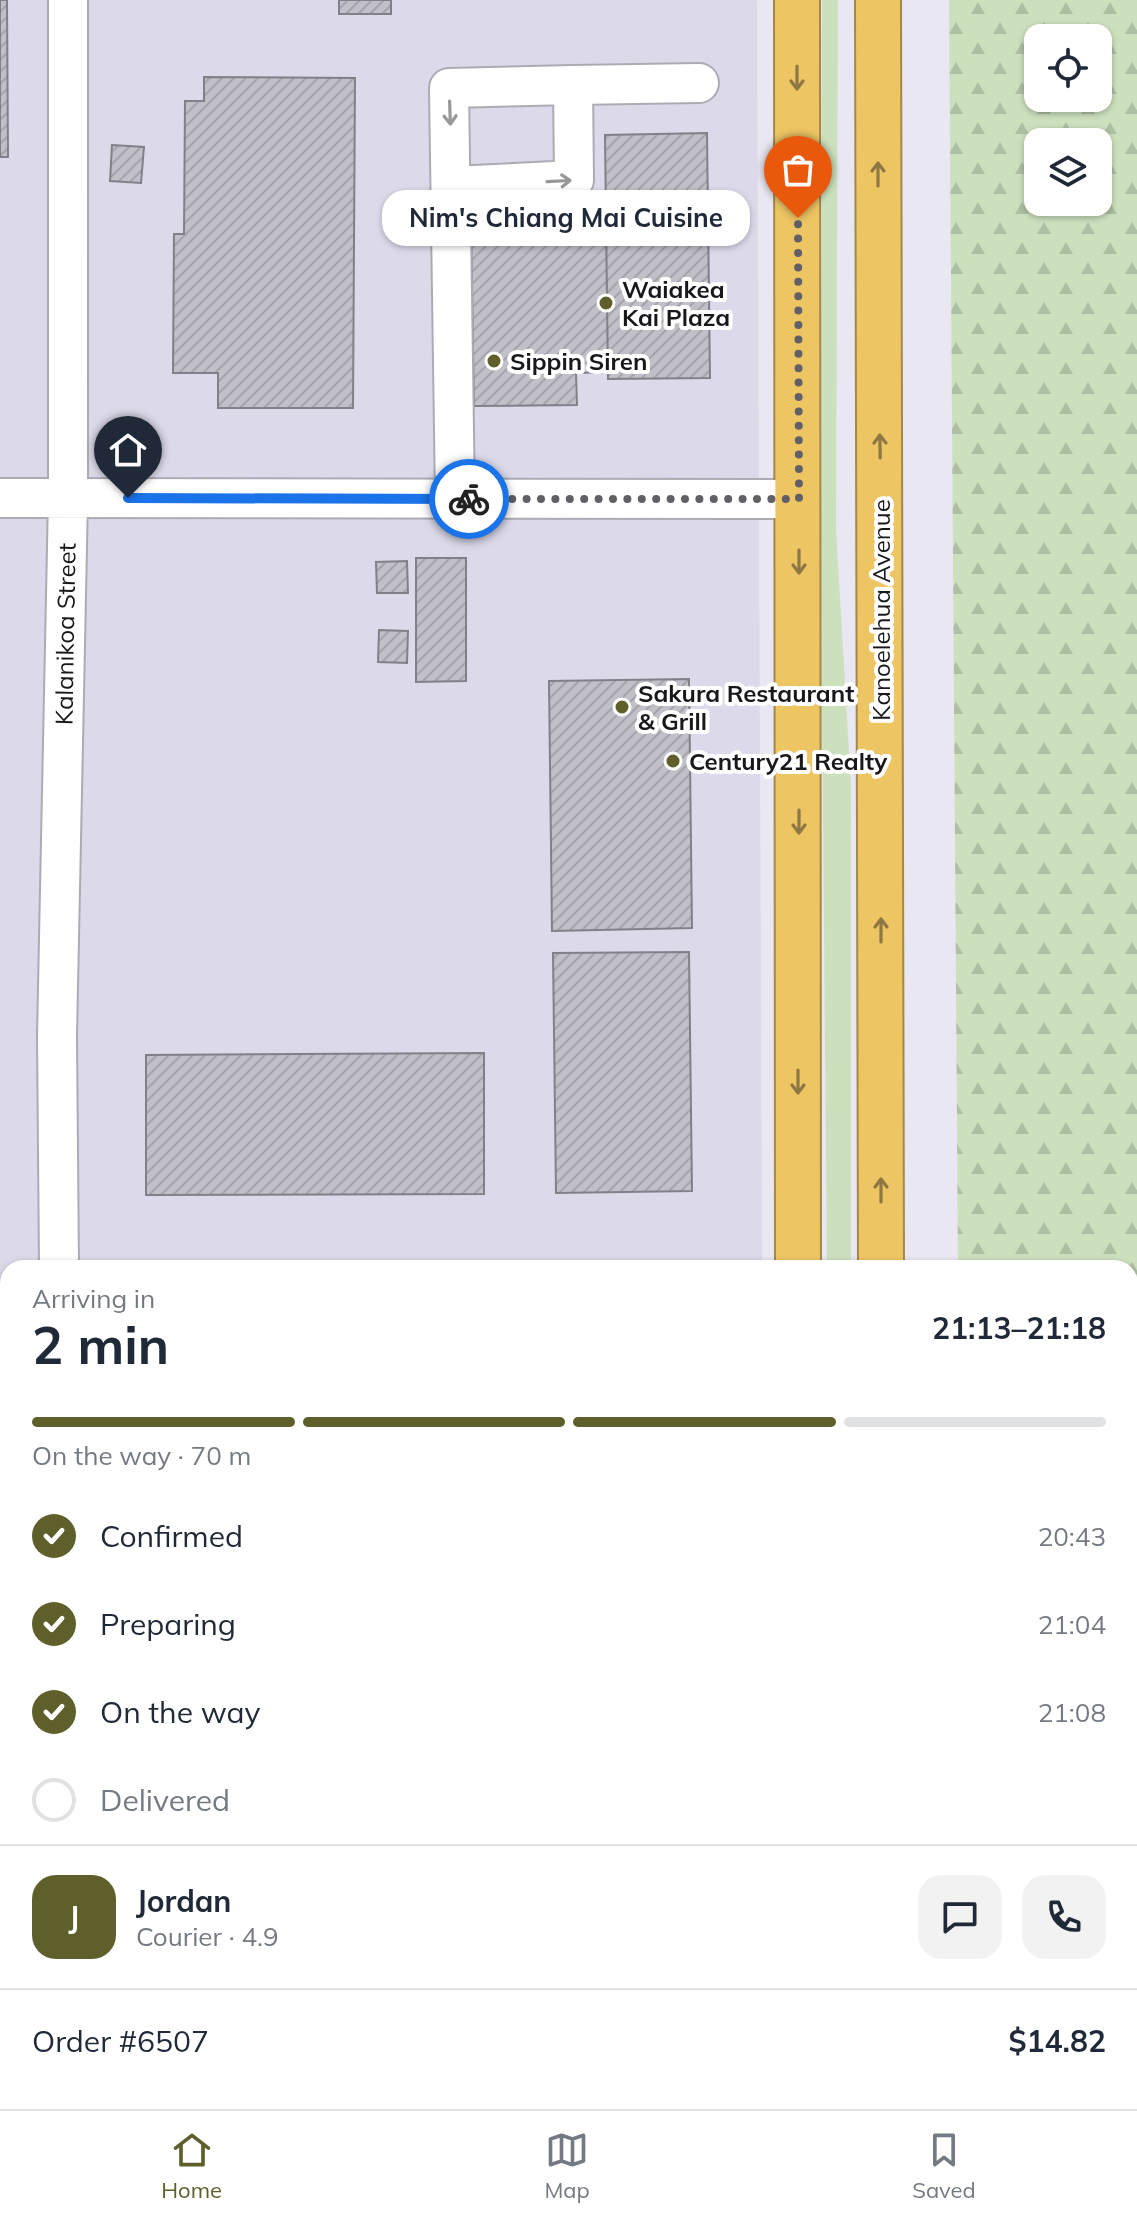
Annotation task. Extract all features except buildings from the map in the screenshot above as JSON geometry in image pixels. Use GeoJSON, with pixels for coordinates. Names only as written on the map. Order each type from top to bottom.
{"type":"FeatureCollection","features":[{"type":"Feature","properties":{"kind":"highway"},"geometry":{"type":"LineString","coordinates":[[797,0],[798,1260]]}},
{"type":"Feature","properties":{"kind":"highway","name":"Kanoelehua Avenue"},"geometry":{"type":"LineString","coordinates":[[878,0],[881,1260]]}},
{"type":"Feature","properties":{"kind":"street","name":"Kalanikoa Street"},"geometry":{"type":"LineString","coordinates":[[59,1260],[57,1036],[68,498],[68,0]]}},
{"type":"Feature","properties":{"kind":"street"},"geometry":{"type":"LineString","coordinates":[[455,499],[453,186],[449,88],[699,83]]}},
{"type":"Feature","properties":{"kind":"street"},"geometry":{"type":"LineString","coordinates":[[453,186],[574,180],[573,85]]}},
{"type":"Feature","properties":{"kind":"street"},"geometry":{"type":"LineString","coordinates":[[0,498],[799,499]]}},
{"type":"Feature","properties":{"kind":"shaded area"},"geometry":{"type":"Polygon","coordinates":[[[0,0],[757,0],[762,1260],[0,1260],[0,0]]]}},
{"type":"Feature","properties":{"kind":"green space"},"geometry":{"type":"Polygon","coordinates":[[[822,0],[838,0],[836,529],[851,787],[851,1260],[827,1260],[821,599],[822,0]]]}},
{"type":"Feature","properties":{"kind":"green space"},"geometry":{"type":"Polygon","coordinates":[[[949,0],[1137,0],[1137,1260],[958,1260],[949,0]]]}},
{"type":"Feature","properties":{"kind":"way so far"},"geometry":{"type":"LineString","coordinates":[[469,499],[799,499],[798,218]]}},
{"type":"Feature","properties":{"kind":"place","name":"Nim's Chiang Mai Cuisine"},"geometry":{"type":"Point","coordinates":[798,218]}},
{"type":"Feature","properties":{"kind":"place","name":"Waiakea Kai Plaza"},"geometry":{"type":"Point","coordinates":[606,303]}},
{"type":"Feature","properties":{"kind":"place","name":"Sippin Siren"},"geometry":{"type":"Point","coordinates":[494,361]}},
{"type":"Feature","properties":{"kind":"place","name":"Sakura Restaurant & Grill"},"geometry":{"type":"Point","coordinates":[622,707]}},
{"type":"Feature","properties":{"kind":"place","name":"Century21 Realty"},"geometry":{"type":"Point","coordinates":[673,761]}},
{"type":"Feature","properties":{"kind":"route"},"geometry":{"type":"LineString","coordinates":[[128,498],[469,499]]}}]}
